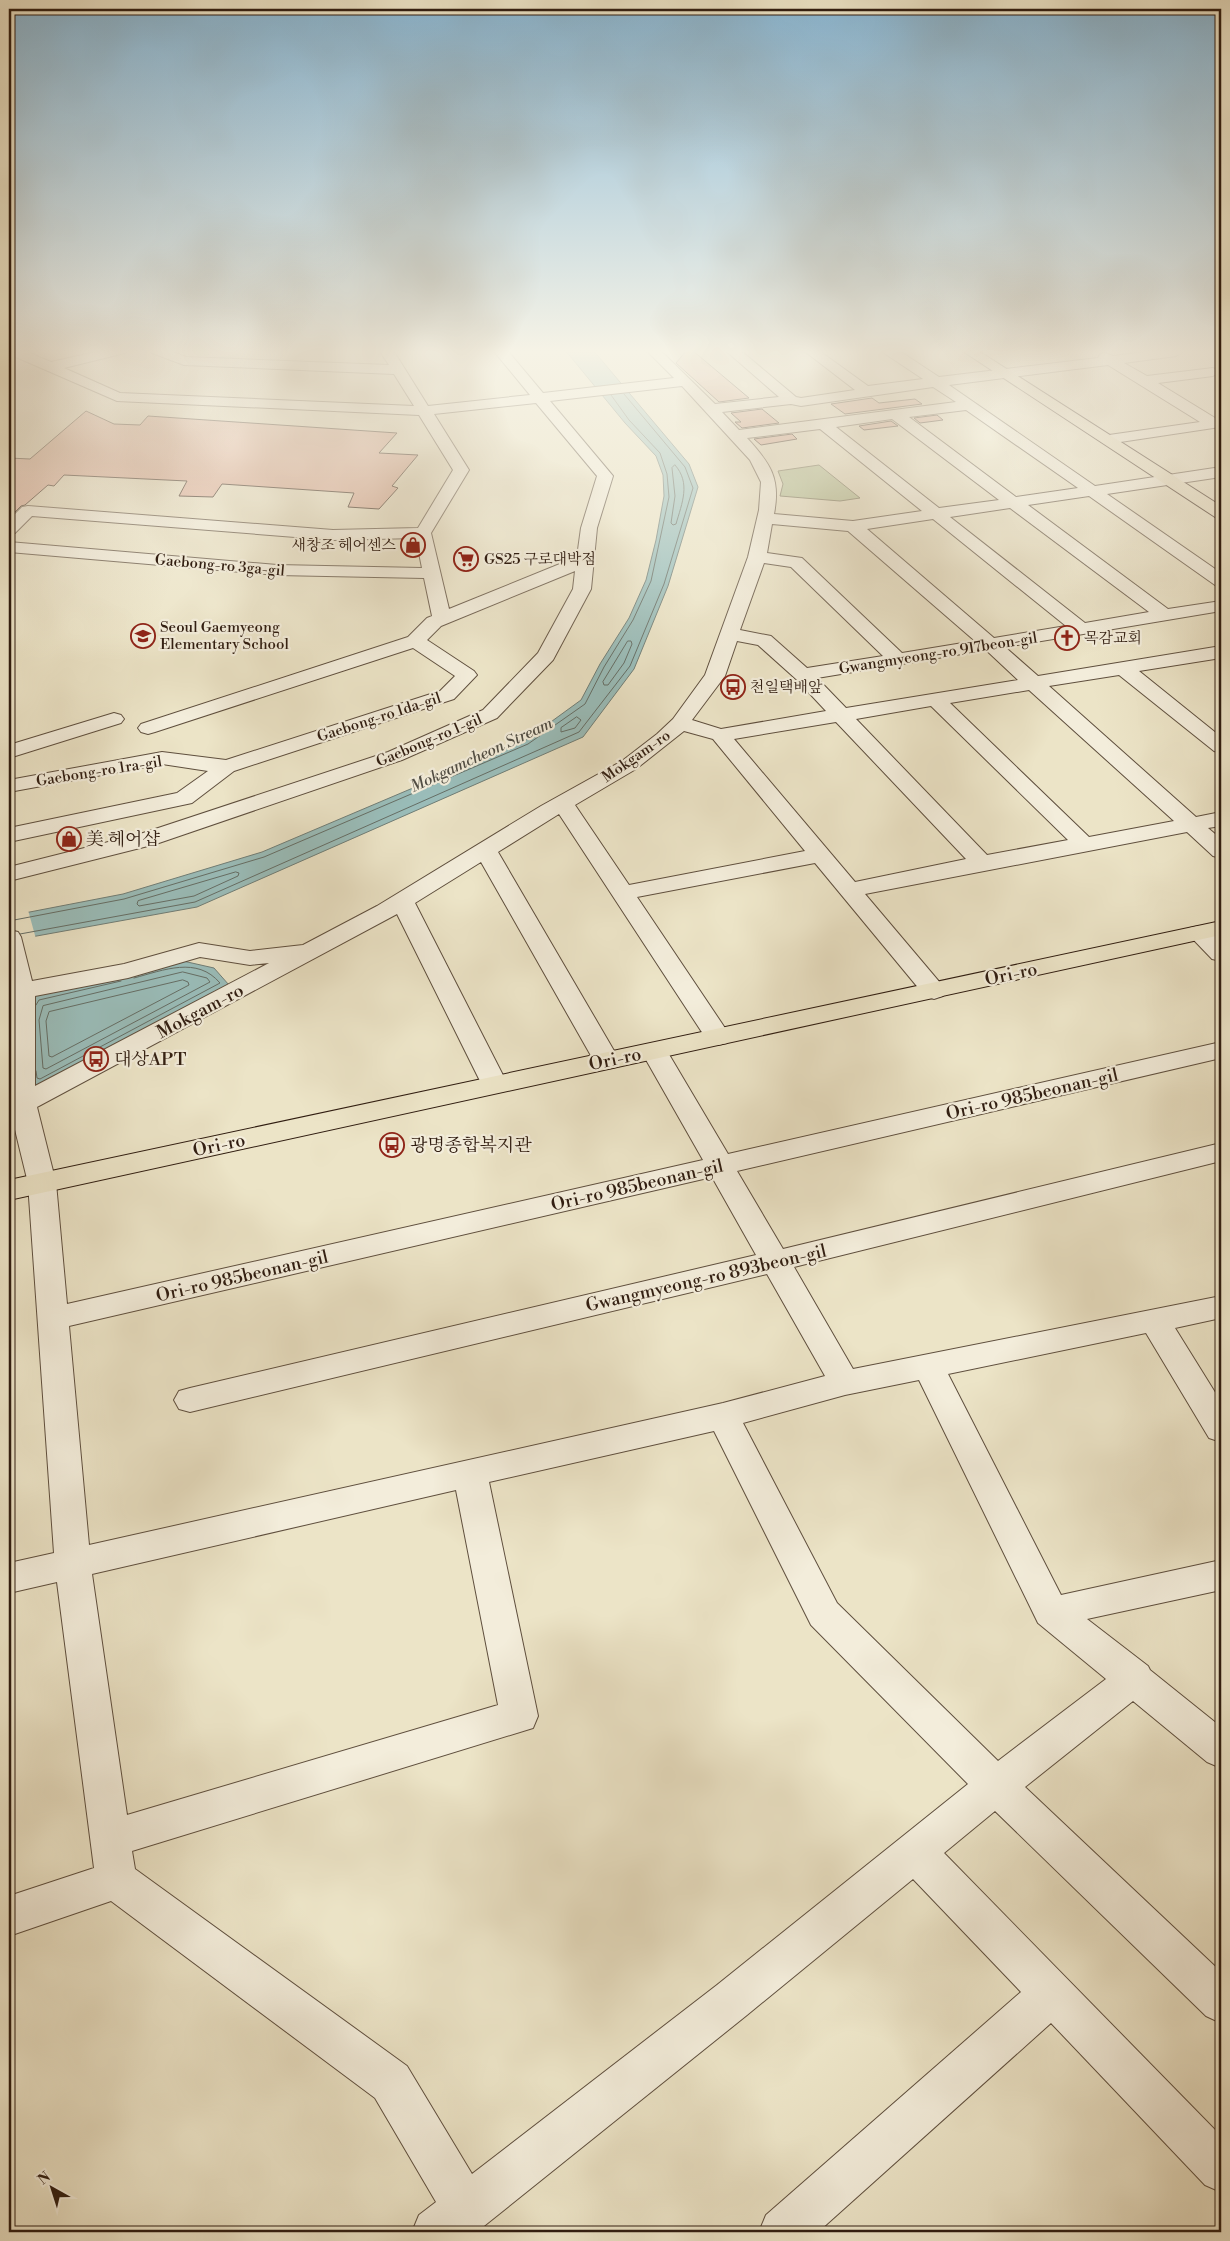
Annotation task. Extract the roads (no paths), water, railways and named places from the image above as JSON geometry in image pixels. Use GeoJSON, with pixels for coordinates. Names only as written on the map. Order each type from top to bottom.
{"type":"FeatureCollection","features":[{"type":"Feature","properties":{"kind":"main road"},"geometry":{"type":"LineString","coordinates":[[1132,455],[1221,513]]}},
{"type":"Feature","properties":{"kind":"main road","name":"Ori-ro"},"geometry":{"type":"LineString","coordinates":[[25,1187],[1210,931]]}},
{"type":"Feature","properties":{"kind":"street"},"geometry":{"type":"LineString","coordinates":[[442,619],[423,534],[461,470],[452,455]]}},
{"type":"Feature","properties":{"kind":"street","name":"Gaebong-ro 1-gil"},"geometry":{"type":"LineString","coordinates":[[9,874],[157,836],[395,756],[490,714],[546,656],[582,589],[589,528],[605,476],[589,455]]}},
{"type":"Feature","properties":{"kind":"street","name":"Mokgam-ro"},"geometry":{"type":"LineString","coordinates":[[22,1104],[316,948],[402,900],[628,765],[664,738],[680,723],[715,676],[757,557],[766,518],[769,482],[754,455]]}},
{"type":"Feature","properties":{"kind":"street"},"geometry":{"type":"LineString","coordinates":[[862,455],[1081,629]]}},
{"type":"Feature","properties":{"kind":"street"},"geometry":{"type":"LineString","coordinates":[[950,455],[1164,615]]}},
{"type":"Feature","properties":{"kind":"street"},"geometry":{"type":"LineString","coordinates":[[1041,455],[1221,581]]}},
{"type":"Feature","properties":{"kind":"street"},"geometry":{"type":"LineString","coordinates":[[766,518],[853,526],[1221,472]]}},
{"type":"Feature","properties":{"kind":"street"},"geometry":{"type":"LineString","coordinates":[[12,524],[28,511],[333,535],[423,534]]}},
{"type":"Feature","properties":{"kind":"street"},"geometry":{"type":"LineString","coordinates":[[853,526],[990,644],[1221,851]]}},
{"type":"Feature","properties":{"kind":"street","name":"Gaebong-ro 3ga-gil"},"geometry":{"type":"LineString","coordinates":[[9,547],[277,570],[432,573]]}},
{"type":"Feature","properties":{"kind":"street"},"geometry":{"type":"LineString","coordinates":[[757,557],[796,562],[897,659]]}},
{"type":"Feature","properties":{"kind":"street"},"geometry":{"type":"LineString","coordinates":[[148,728],[415,641],[434,622],[586,560]]}},
{"type":"Feature","properties":{"kind":"street","name":"Gwangmyeong-ro 917beon-gil"},"geometry":{"type":"LineString","coordinates":[[803,675],[1221,606]]}},
{"type":"Feature","properties":{"kind":"street"},"geometry":{"type":"LineString","coordinates":[[729,634],[764,640],[803,675],[982,863]]}},
{"type":"Feature","properties":{"kind":"street","name":"Gaebong-ro 1da-gil"},"geometry":{"type":"LineString","coordinates":[[227,767],[447,696],[466,675],[415,641]]}},
{"type":"Feature","properties":{"kind":"street"},"geometry":{"type":"LineString","coordinates":[[680,723],[720,735],[1219,654]]}},
{"type":"Feature","properties":{"kind":"street"},"geometry":{"type":"LineString","coordinates":[[1124,668],[1221,747]]}},
{"type":"Feature","properties":{"kind":"street"},"geometry":{"type":"LineString","coordinates":[[935,699],[1085,845]]}},
{"type":"Feature","properties":{"kind":"street"},"geometry":{"type":"LineString","coordinates":[[9,752],[114,719]]}},
{"type":"Feature","properties":{"kind":"street"},"geometry":{"type":"LineString","coordinates":[[720,735],[934,991]]}},
{"type":"Feature","properties":{"kind":"street","name":"Gaebong-ro 1ra-gil"},"geometry":{"type":"LineString","coordinates":[[9,786],[162,758],[227,767]]}},
{"type":"Feature","properties":{"kind":"street"},"geometry":{"type":"LineString","coordinates":[[9,835],[184,798],[227,767]]}},
{"type":"Feature","properties":{"kind":"street"},"geometry":{"type":"LineString","coordinates":[[563,803],[718,1037]]}},
{"type":"Feature","properties":{"kind":"street"},"geometry":{"type":"LineString","coordinates":[[849,890],[982,863],[1221,819]]}},
{"type":"Feature","properties":{"kind":"street"},"geometry":{"type":"LineString","coordinates":[[486,850],[607,1061]]}},
{"type":"Feature","properties":{"kind":"street"},"geometry":{"type":"LineString","coordinates":[[624,893],[821,855]]}},
{"type":"Feature","properties":{"kind":"street"},"geometry":{"type":"LineString","coordinates":[[402,900],[494,1085]]}},
{"type":"Feature","properties":{"kind":"street"},"geometry":{"type":"LineString","coordinates":[[1210,931],[1221,954]]}},
{"type":"Feature","properties":{"kind":"street"},"geometry":{"type":"LineString","coordinates":[[9,937],[16,988],[25,1187],[53,1319],[73,1565],[116,1880],[391,2082],[451,2221],[732,2000],[996,1786],[1135,1678]]}},
{"type":"Feature","properties":{"kind":"street","name":"Mokgam-ro"},"geometry":{"type":"LineString","coordinates":[[16,988],[128,971],[199,950],[250,958],[316,948]]}},
{"type":"Feature","properties":{"kind":"street","name":"Ori-ro 985beonan-gil"},"geometry":{"type":"LineString","coordinates":[[53,1319],[1221,1050]]}},
{"type":"Feature","properties":{"kind":"street"},"geometry":{"type":"LineString","coordinates":[[654,1051],[777,1261],[845,1383]]}},
{"type":"Feature","properties":{"kind":"street","name":"Gwangmyeong-ro 893beon-gil"},"geometry":{"type":"LineString","coordinates":[[190,1400],[777,1261],[1221,1152]]}},
{"type":"Feature","properties":{"kind":"street"},"geometry":{"type":"LineString","coordinates":[[9,1578],[723,1416],[845,1383],[1221,1307]]}},
{"type":"Feature","properties":{"kind":"street"},"geometry":{"type":"LineString","coordinates":[[1154,1320],[1221,1429]]}},
{"type":"Feature","properties":{"kind":"street"},"geometry":{"type":"LineString","coordinates":[[928,1366],[1051,1612],[1135,1678],[1221,1750]]}},
{"type":"Feature","properties":{"kind":"street"},"geometry":{"type":"LineString","coordinates":[[723,1416],[824,1614],[996,1786],[1221,2001]]}},
{"type":"Feature","properties":{"kind":"street"},"geometry":{"type":"LineString","coordinates":[[110,1839],[519,1716],[470,1474]]}},
{"type":"Feature","properties":{"kind":"street"},"geometry":{"type":"LineString","coordinates":[[1051,1612],[1221,1575]]}},
{"type":"Feature","properties":{"kind":"street"},"geometry":{"type":"LineString","coordinates":[[915,1852],[1221,2169]]}},
{"type":"Feature","properties":{"kind":"street"},"geometry":{"type":"LineString","coordinates":[[9,1916],[116,1880]]}},
{"type":"Feature","properties":{"kind":"street"},"geometry":{"type":"LineString","coordinates":[[783,2232],[1051,1994]]}},
{"type":"Feature","properties":{"kind":"water"},"geometry":{"type":"Polygon","coordinates":[[[655,455],[681,455],[689,464],[698,487],[668,586],[634,669],[583,737],[197,907],[9,941],[9,916],[123,894],[262,852],[526,740],[581,700],[600,664],[629,618],[646,580],[664,496],[663,475],[655,455]]]}},
{"type":"Feature","properties":{"kind":"water"},"geometry":{"type":"Polygon","coordinates":[[[183,961],[214,968],[229,985],[32,1088],[33,996],[183,961]]]}},
{"type":"Feature","properties":{"kind":"place","name":"새창조 헤어센스"},"geometry":{"type":"Point","coordinates":[413,545]}},
{"type":"Feature","properties":{"kind":"place","name":"GS25 구로대박점"},"geometry":{"type":"Point","coordinates":[466,559]}},
{"type":"Feature","properties":{"kind":"place","name":"Seoul Gaemyeong Elementary School"},"geometry":{"type":"Point","coordinates":[143,636]}},
{"type":"Feature","properties":{"kind":"place","name":"목감교회"},"geometry":{"type":"Point","coordinates":[1067,638]}},
{"type":"Feature","properties":{"kind":"place","name":"천일택배앞"},"geometry":{"type":"Point","coordinates":[733,687]}},
{"type":"Feature","properties":{"kind":"place","name":"美 헤어샵"},"geometry":{"type":"Point","coordinates":[69,839]}},
{"type":"Feature","properties":{"kind":"place","name":"대상APT"},"geometry":{"type":"Point","coordinates":[96,1059]}},
{"type":"Feature","properties":{"kind":"place","name":"광명종합복지관"},"geometry":{"type":"Point","coordinates":[392,1145]}},
{"type":"Feature","properties":{"kind":"water label","name":"Mokgamcheon Stream"},"geometry":{"type":"Point","coordinates":[481,754]}}]}
